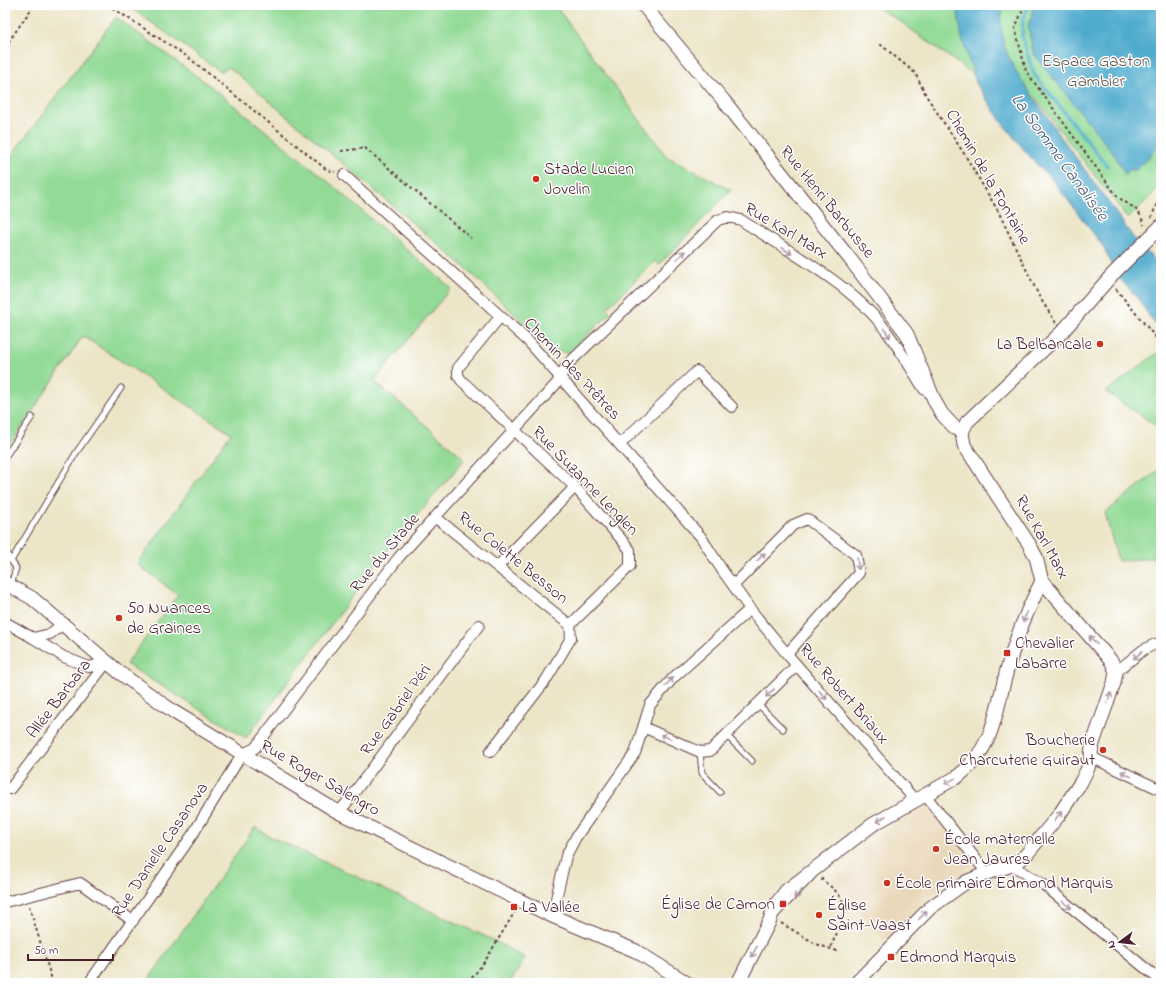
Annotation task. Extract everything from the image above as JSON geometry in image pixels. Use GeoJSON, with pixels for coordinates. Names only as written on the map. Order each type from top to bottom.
{"type":"FeatureCollection","features":[{"type":"Feature","properties":{"kind":"street","name":"Rue Henri Barbusse"},"geometry":{"type":"LineString","coordinates":[[643,5],[724,102],[850,258],[907,334],[931,393],[942,414],[955,428],[962,432]]}},
{"type":"Feature","properties":{"kind":"street","name":"Chemin des Prêtres"},"geometry":{"type":"LineString","coordinates":[[344,175],[528,341],[702,537],[750,609]]}},
{"type":"Feature","properties":{"kind":"street","name":"Rue Karl Marx"},"geometry":{"type":"LineString","coordinates":[[559,377],[567,365],[718,220],[728,217],[741,220],[833,281],[862,304],[884,327],[924,389],[928,393],[931,393]]}},
{"type":"Feature","properties":{"kind":"street"},"geometry":{"type":"LineString","coordinates":[[962,432],[967,422],[1062,332],[1098,292],[1146,234],[1161,226]]}},
{"type":"Feature","properties":{"kind":"street","name":"Rue Suzanne Lenglen"},"geometry":{"type":"LineString","coordinates":[[500,317],[458,368],[458,374],[461,380],[575,487],[630,550],[630,566],[570,625]]}},
{"type":"Feature","properties":{"kind":"street"},"geometry":{"type":"LineString","coordinates":[[620,444],[697,371],[732,407]]}},
{"type":"Feature","properties":{"kind":"street","name":"Rue du Stade"},"geometry":{"type":"LineString","coordinates":[[243,754],[254,748],[380,582],[435,517],[515,431],[557,383],[559,377]]}},
{"type":"Feature","properties":{"kind":"street","name":"Rue Karl Marx"},"geometry":{"type":"LineString","coordinates":[[962,432],[964,446],[1029,544],[1038,564],[1042,581],[1112,662],[1116,672]]}},
{"type":"Feature","properties":{"kind":"street"},"geometry":{"type":"LineString","coordinates":[[498,566],[575,487]]}},
{"type":"Feature","properties":{"kind":"street","name":"Rue Colette Besson"},"geometry":{"type":"LineString","coordinates":[[435,517],[570,625]]}},
{"type":"Feature","properties":{"kind":"street"},"geometry":{"type":"LineString","coordinates":[[734,585],[793,525],[807,519],[856,556],[859,573],[787,654]]}},
{"type":"Feature","properties":{"kind":"street"},"geometry":{"type":"LineString","coordinates":[[738,983],[770,920],[774,907],[786,891],[872,825],[957,777],[970,767],[986,745],[992,731],[1004,680],[1020,629],[1042,581]]}},
{"type":"Feature","properties":{"kind":"street","name":"Rue Roger Salengro"},"geometry":{"type":"LineString","coordinates":[[8,585],[32,598],[64,623],[107,662],[174,712],[338,812],[552,916],[636,951],[687,983]]}},
{"type":"Feature","properties":{"kind":"street"},"geometry":{"type":"LineString","coordinates":[[552,916],[566,856],[576,837],[635,753],[650,704],[673,678],[750,609]]}},
{"type":"Feature","properties":{"kind":"street","name":"Rue Robert Briaux"},"geometry":{"type":"LineString","coordinates":[[750,609],[787,654],[987,872]]}},
{"type":"Feature","properties":{"kind":"street"},"geometry":{"type":"LineString","coordinates":[[5,622],[64,657],[89,667],[107,662]]}},
{"type":"Feature","properties":{"kind":"street"},"geometry":{"type":"LineString","coordinates":[[33,638],[50,634],[64,623]]}},
{"type":"Feature","properties":{"kind":"street","name":"Rue Gabriel Péri"},"geometry":{"type":"LineString","coordinates":[[338,812],[345,805],[479,625]]}},
{"type":"Feature","properties":{"kind":"street"},"geometry":{"type":"LineString","coordinates":[[490,752],[546,680],[572,638],[570,625]]}},
{"type":"Feature","properties":{"kind":"street"},"geometry":{"type":"LineString","coordinates":[[856,983],[930,908],[966,882],[987,872],[1015,864],[1026,855],[1059,815],[1081,782],[1091,757],[1092,746],[1114,683],[1116,672],[1143,650],[1155,644],[1161,646]]}},
{"type":"Feature","properties":{"kind":"street","name":"Allée Barbara"},"geometry":{"type":"LineString","coordinates":[[5,788],[10,789],[107,662]]}},
{"type":"Feature","properties":{"kind":"street"},"geometry":{"type":"LineString","coordinates":[[643,727],[700,752],[710,751],[797,665]]}},
{"type":"Feature","properties":{"kind":"street","name":"Rue Danielle Casanova"},"geometry":{"type":"LineString","coordinates":[[89,983],[193,834],[243,754]]}},
{"type":"Feature","properties":{"kind":"street"},"geometry":{"type":"LineString","coordinates":[[1091,757],[1161,790]]}},
{"type":"Feature","properties":{"kind":"street"},"geometry":{"type":"LineString","coordinates":[[1015,864],[1017,868],[1044,885],[1161,982]]}},
{"type":"Feature","properties":{"kind":"street"},"geometry":{"type":"LineString","coordinates":[[5,902],[80,883],[133,921]]}},
{"type":"Feature","properties":{"kind":"lane"},"geometry":{"type":"LineString","coordinates":[[11,561],[76,453],[121,388]]}},
{"type":"Feature","properties":{"kind":"lane"},"geometry":{"type":"LineString","coordinates":[[5,457],[32,416]]}},
{"type":"Feature","properties":{"kind":"lane"},"geometry":{"type":"LineString","coordinates":[[5,551],[16,568],[8,585]]}},
{"type":"Feature","properties":{"kind":"lane"},"geometry":{"type":"LineString","coordinates":[[758,704],[782,729]]}},
{"type":"Feature","properties":{"kind":"lane"},"geometry":{"type":"LineString","coordinates":[[726,735],[752,761]]}},
{"type":"Feature","properties":{"kind":"lane"},"geometry":{"type":"LineString","coordinates":[[700,752],[702,773],[720,792]]}},
{"type":"Feature","properties":{"kind":"path"},"geometry":{"type":"LineString","coordinates":[[5,47],[34,5]]}},
{"type":"Feature","properties":{"kind":"path"},"geometry":{"type":"LineString","coordinates":[[108,5],[188,57],[327,170],[344,175]]}},
{"type":"Feature","properties":{"kind":"path"},"geometry":{"type":"LineString","coordinates":[[1025,5],[1015,28],[1026,71],[1111,188],[1121,200],[1135,207],[1141,214],[1146,234]]}},
{"type":"Feature","properties":{"kind":"path","name":"Chemin de la Fontaine"},"geometry":{"type":"LineString","coordinates":[[880,44],[915,73],[927,97],[965,155],[998,211],[1040,298],[1062,332]]}},
{"type":"Feature","properties":{"kind":"path"},"geometry":{"type":"LineString","coordinates":[[341,151],[365,148],[471,238]]}},
{"type":"Feature","properties":{"kind":"path"},"geometry":{"type":"LineString","coordinates":[[1146,234],[1156,204],[1161,200]]}},
{"type":"Feature","properties":{"kind":"path"},"geometry":{"type":"LineString","coordinates":[[1098,292],[1114,287],[1161,344]]}},
{"type":"Feature","properties":{"kind":"path"},"geometry":{"type":"LineString","coordinates":[[822,864],[827,872],[822,880],[838,892],[844,908],[844,918],[830,949]]}},
{"type":"Feature","properties":{"kind":"path"},"geometry":{"type":"LineString","coordinates":[[26,897],[53,983]]}},
{"type":"Feature","properties":{"kind":"path"},"geometry":{"type":"LineString","coordinates":[[468,983],[485,961],[515,912]]}},
{"type":"Feature","properties":{"kind":"path"},"geometry":{"type":"LineString","coordinates":[[770,920],[783,924],[802,936],[837,951]]}},
{"type":"Feature","properties":{"kind":"shaded area","name":"École primaire Edmond Marquis"},"geometry":{"type":"Polygon","coordinates":[[[925,805],[973,864],[928,897],[885,941],[832,880],[856,861],[860,865],[868,858],[862,850],[891,826],[925,805]]]}},
{"type":"Feature","properties":{"kind":"green space","name":"Stade Lucien Jovelin"},"geometry":{"type":"Polygon","coordinates":[[[127,5],[555,5],[667,157],[731,190],[659,265],[655,261],[607,308],[611,313],[568,353],[553,351],[467,269],[229,67],[221,72],[127,5]]]}},
{"type":"Feature","properties":{"kind":"green space","name":"Espace Gaston Gambier"},"geometry":{"type":"Polygon","coordinates":[[[873,5],[1161,5],[1161,186],[1128,219],[1034,96],[999,93],[898,20],[873,5]]]}},
{"type":"Feature","properties":{"kind":"green space"},"geometry":{"type":"Polygon","coordinates":[[[116,17],[210,86],[324,178],[451,288],[374,381],[465,459],[385,553],[246,738],[126,664],[178,595],[137,564],[231,433],[83,336],[5,452],[5,164],[116,17]]]}},
{"type":"Feature","properties":{"kind":"green space"},"geometry":{"type":"Polygon","coordinates":[[[1161,350],[1161,429],[1106,392],[1161,350]]]}},
{"type":"Feature","properties":{"kind":"green space"},"geometry":{"type":"Polygon","coordinates":[[[1161,468],[1161,557],[1118,561],[1105,513],[1161,468]]]}},
{"type":"Feature","properties":{"kind":"green space"},"geometry":{"type":"Polygon","coordinates":[[[255,827],[267,835],[495,941],[525,958],[511,981],[513,983],[146,983],[255,827]]]}},
{"type":"Feature","properties":{"kind":"water","name":"La Somme Canalisée"},"geometry":{"type":"Polygon","coordinates":[[[954,5],[1005,5],[1001,20],[1002,35],[1007,53],[1016,71],[1138,244],[1156,261],[1161,269],[1161,333],[1135,295],[1119,278],[1102,245],[1051,178],[1036,164],[1002,123],[977,85],[962,39],[958,13],[954,5]]]}},
{"type":"Feature","properties":{"kind":"water","name":"Espace Gaston Gambier"},"geometry":{"type":"Polygon","coordinates":[[[1035,5],[1161,5],[1161,144],[1136,170],[1129,170],[1125,174],[1114,154],[1033,53],[1028,25],[1035,5]]]}},
{"type":"Feature","properties":{"kind":"waterway"},"geometry":{"type":"LineString","coordinates":[[1030,5],[1023,18],[1022,37],[1034,74],[1107,166]]}},
{"type":"Feature","properties":{"kind":"place","name":"Stade Lucien Jovelin"},"geometry":{"type":"Point","coordinates":[536,179]}},
{"type":"Feature","properties":{"kind":"place","name":"La Belbancale"},"geometry":{"type":"Point","coordinates":[1100,344]}},
{"type":"Feature","properties":{"kind":"place","name":"50 Nuances de Graines"},"geometry":{"type":"Point","coordinates":[119,618]}},
{"type":"Feature","properties":{"kind":"place","name":"Chevalier Labarre"},"geometry":{"type":"Point","coordinates":[1007,653]}},
{"type":"Feature","properties":{"kind":"place","name":"Boucherie Charcuterie Guiraut"},"geometry":{"type":"Point","coordinates":[1103,750]}},
{"type":"Feature","properties":{"kind":"place","name":"École maternelle Jean Jaurès"},"geometry":{"type":"Point","coordinates":[936,849]}},
{"type":"Feature","properties":{"kind":"place","name":"École primaire Edmond Marquis"},"geometry":{"type":"Point","coordinates":[887,883]}},
{"type":"Feature","properties":{"kind":"place","name":"Église de Camon"},"geometry":{"type":"Point","coordinates":[783,904]}},
{"type":"Feature","properties":{"kind":"place","name":"La Vallée"},"geometry":{"type":"Point","coordinates":[514,907]}},
{"type":"Feature","properties":{"kind":"place","name":"Église Saint-Vaast"},"geometry":{"type":"Point","coordinates":[819,915]}},
{"type":"Feature","properties":{"kind":"place","name":"Edmond Marquis"},"geometry":{"type":"Point","coordinates":[891,957]}}]}
